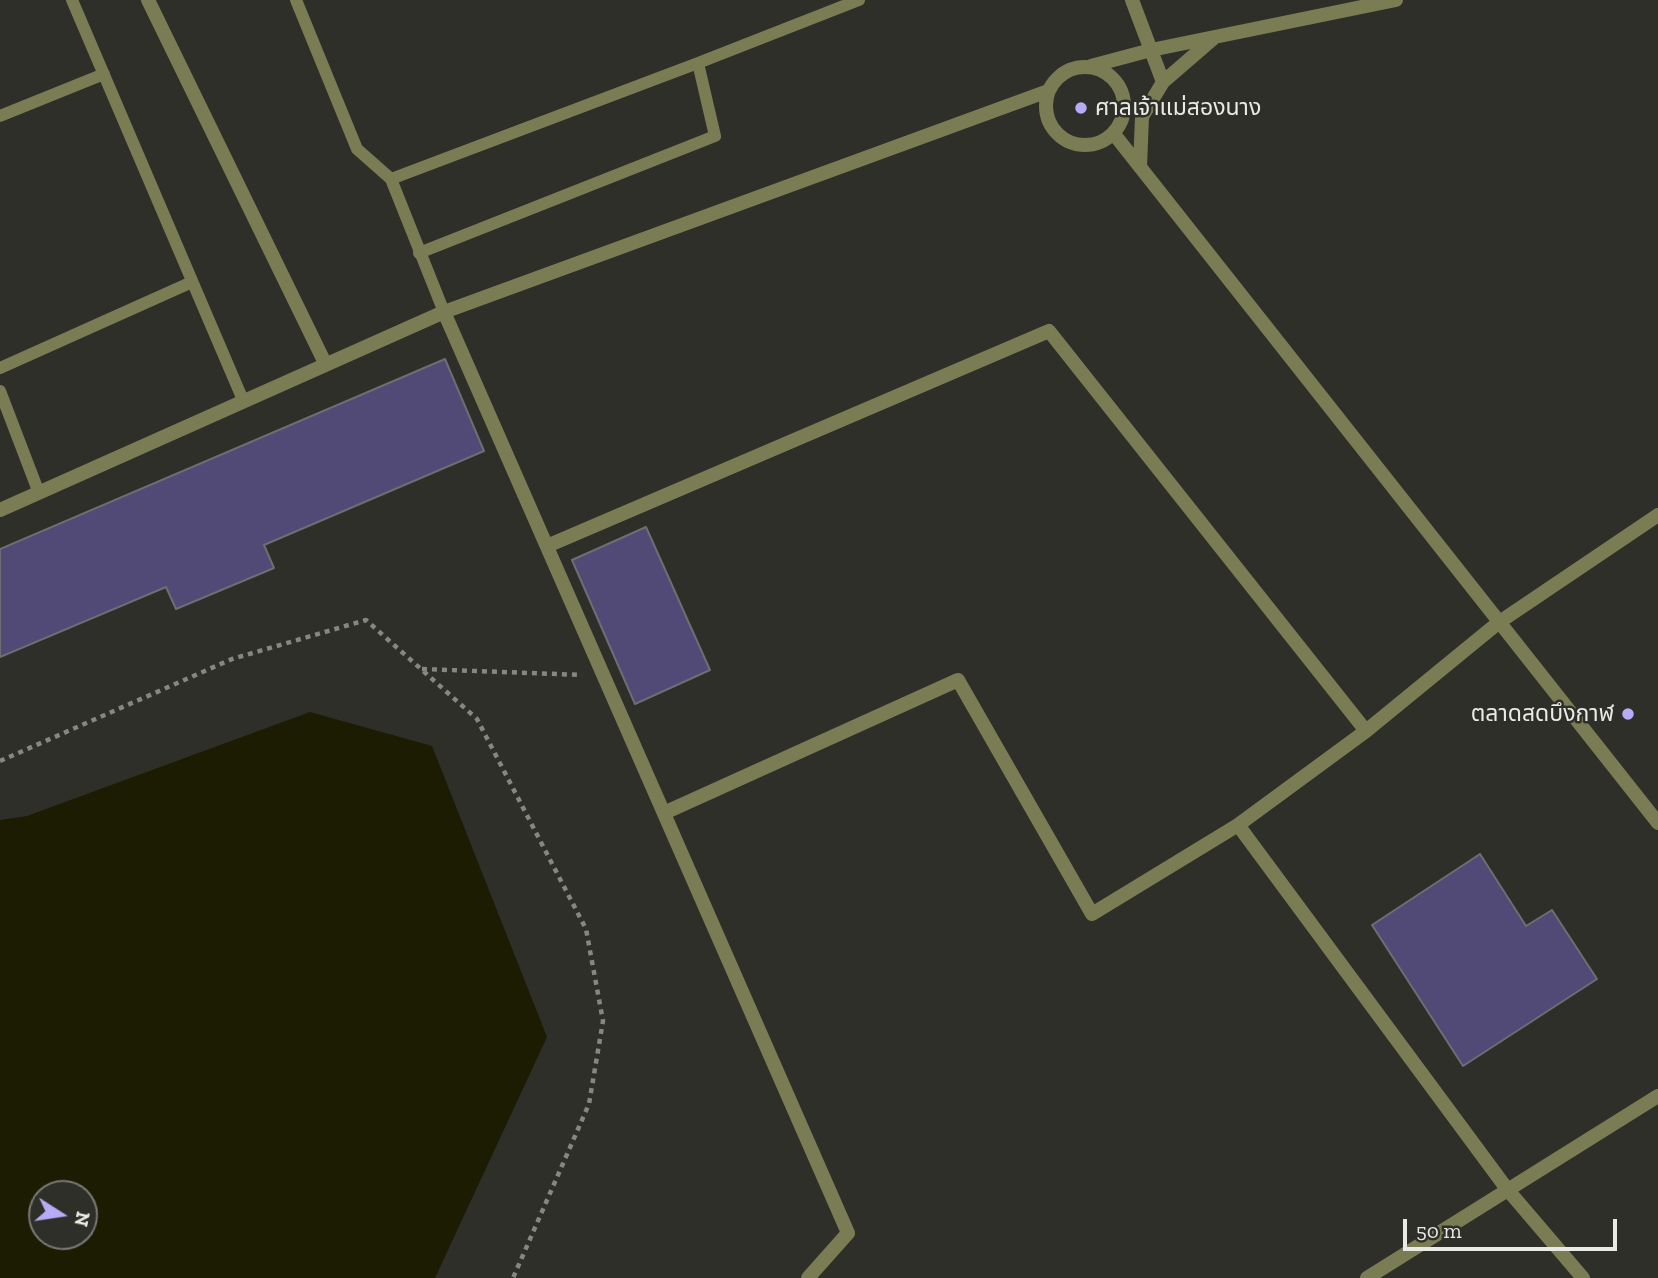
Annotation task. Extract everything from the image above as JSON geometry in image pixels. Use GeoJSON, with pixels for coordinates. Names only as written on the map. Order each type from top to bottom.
{"type":"FeatureCollection","features":[{"type":"Feature","properties":{"kind":"street"},"geometry":{"type":"LineString","coordinates":[[148,0],[325,363]]}},
{"type":"Feature","properties":{"kind":"street"},"geometry":{"type":"LineString","coordinates":[[1132,0],[1163,82]]}},
{"type":"Feature","properties":{"kind":"street"},"geometry":{"type":"LineString","coordinates":[[1091,66],[1107,72],[1119,84],[1125,101],[1123,118],[1114,134],[1099,144],[1080,146],[1063,139],[1051,127],[1045,109],[1048,91],[1058,76],[1073,67],[1091,66],[1151,50],[1396,0]]}},
{"type":"Feature","properties":{"kind":"street"},"geometry":{"type":"LineString","coordinates":[[1140,167],[1142,117],[1163,82],[1216,37]]}},
{"type":"Feature","properties":{"kind":"street"},"geometry":{"type":"LineString","coordinates":[[0,510],[444,312],[1048,91]]}},
{"type":"Feature","properties":{"kind":"street"},"geometry":{"type":"LineString","coordinates":[[1114,134],[1658,823]]}},
{"type":"Feature","properties":{"kind":"street"},"geometry":{"type":"LineString","coordinates":[[444,312],[848,1233],[808,1278]]}},
{"type":"Feature","properties":{"kind":"street"},"geometry":{"type":"LineString","coordinates":[[547,546],[1049,331],[1366,731]]}},
{"type":"Feature","properties":{"kind":"street"},"geometry":{"type":"LineString","coordinates":[[664,813],[958,680],[1092,914],[1238,825],[1366,731],[1498,623],[1658,515]]}},
{"type":"Feature","properties":{"kind":"street"},"geometry":{"type":"LineString","coordinates":[[1238,825],[1507,1189],[1583,1278]]}},
{"type":"Feature","properties":{"kind":"street"},"geometry":{"type":"LineString","coordinates":[[1367,1278],[1658,1096]]}},
{"type":"Feature","properties":{"kind":"lane"},"geometry":{"type":"LineString","coordinates":[[72,0],[243,400]]}},
{"type":"Feature","properties":{"kind":"lane"},"geometry":{"type":"LineString","coordinates":[[296,0],[357,149],[391,179],[444,312]]}},
{"type":"Feature","properties":{"kind":"lane"},"geometry":{"type":"LineString","coordinates":[[391,179],[859,0]]}},
{"type":"Feature","properties":{"kind":"lane"},"geometry":{"type":"LineString","coordinates":[[419,253],[715,136],[698,63]]}},
{"type":"Feature","properties":{"kind":"lane"},"geometry":{"type":"LineString","coordinates":[[0,116],[104,74]]}},
{"type":"Feature","properties":{"kind":"lane"},"geometry":{"type":"LineString","coordinates":[[0,368],[192,282]]}},
{"type":"Feature","properties":{"kind":"lane"},"geometry":{"type":"LineString","coordinates":[[0,391],[39,493]]}},
{"type":"Feature","properties":{"kind":"path"},"geometry":{"type":"LineString","coordinates":[[0,761],[233,659],[366,620],[477,719],[586,929],[603,1021],[590,1104],[513,1278]]}},
{"type":"Feature","properties":{"kind":"path"},"geometry":{"type":"LineString","coordinates":[[421,669],[603,676]]}},
{"type":"Feature","properties":{"kind":"shaded area"},"geometry":{"type":"Polygon","coordinates":[[[310,712],[432,746],[547,1037],[435,1278],[0,1278],[0,820],[27,816],[310,712]]]}},
{"type":"Feature","properties":{"kind":"building"},"geometry":{"type":"Polygon","coordinates":[[[445,359],[484,451],[264,545],[274,568],[176,609],[166,587],[0,657],[0,549],[445,359]]]}},
{"type":"Feature","properties":{"kind":"building"},"geometry":{"type":"Polygon","coordinates":[[[646,527],[710,670],[635,704],[572,560],[646,527]]]}},
{"type":"Feature","properties":{"kind":"building"},"geometry":{"type":"Polygon","coordinates":[[[1480,854],[1526,926],[1552,910],[1597,979],[1463,1066],[1372,925],[1480,854]]]}},
{"type":"Feature","properties":{"kind":"place","name":"ศาลเจ้าแม่สองนาง"},"geometry":{"type":"Point","coordinates":[1081,108]}},
{"type":"Feature","properties":{"kind":"place","name":"ตลาดสดบึงกาฬ"},"geometry":{"type":"Point","coordinates":[1628,714]}}]}
